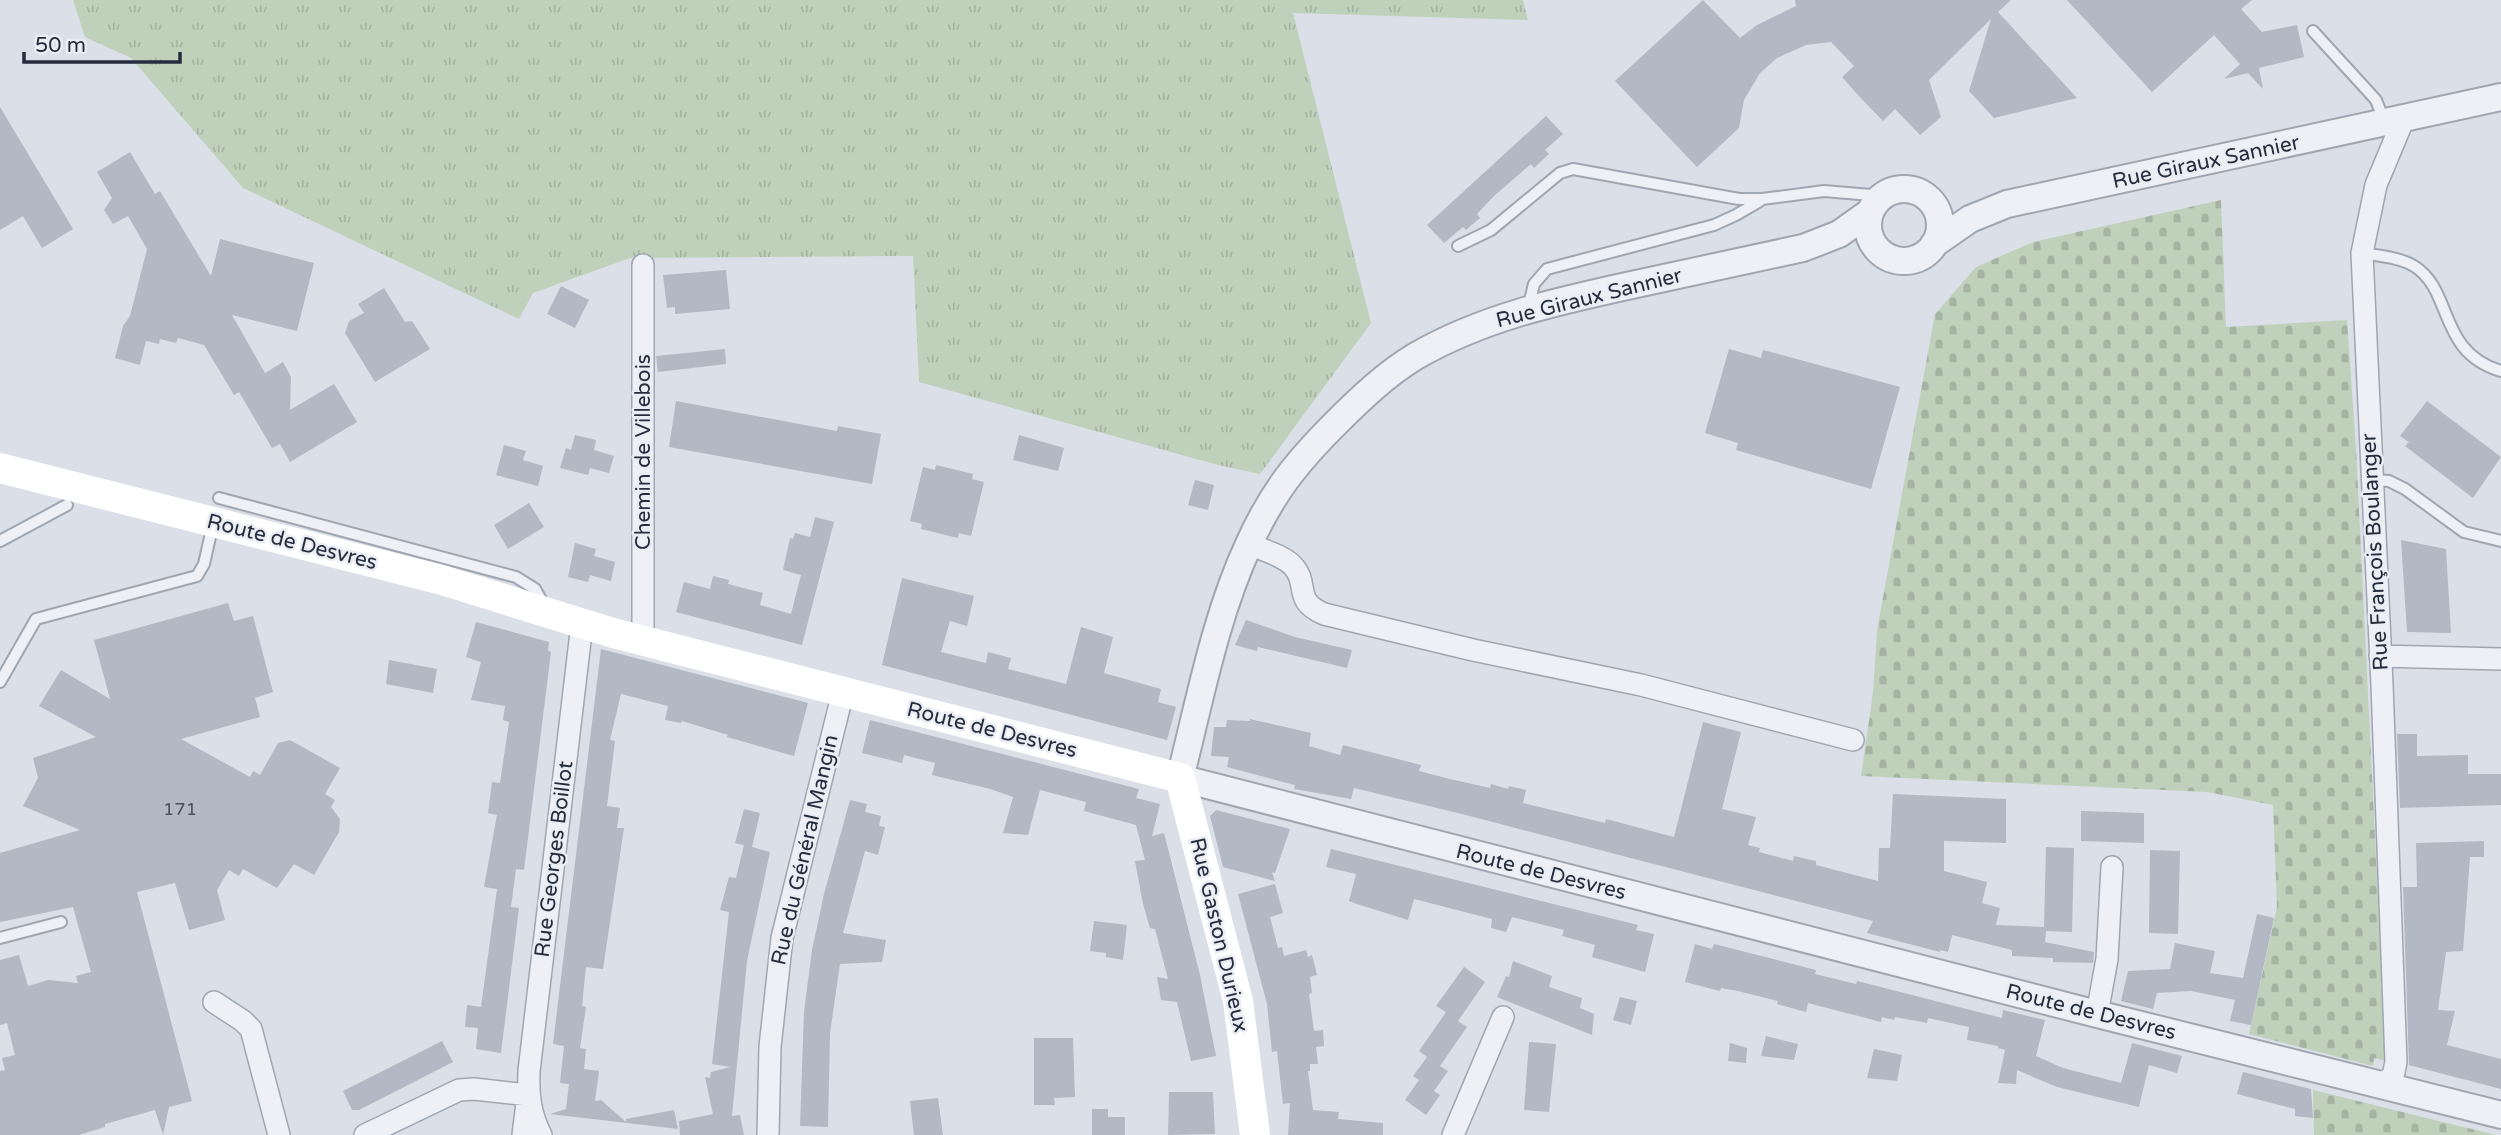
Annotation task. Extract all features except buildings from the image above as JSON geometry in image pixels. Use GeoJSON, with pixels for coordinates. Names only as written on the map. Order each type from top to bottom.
{"type":"FeatureCollection","features":[{"type":"Feature","properties":{"kind":"main road","name":"Route de Desvres"},"geometry":{"type":"LineString","coordinates":[[0,468],[214,520],[442,580],[582,624]]}},
{"type":"Feature","properties":{"kind":"main road","name":"Route de Desvres"},"geometry":{"type":"LineString","coordinates":[[0,489],[67,505],[214,520],[393,587],[582,624],[1180,778]]}},
{"type":"Feature","properties":{"kind":"main road","name":"Rue Gaston Durieux"},"geometry":{"type":"LineString","coordinates":[[1180,778],[1238,1001],[1255,1135]]}},
{"type":"Feature","properties":{"kind":"street"},"geometry":{"type":"LineString","coordinates":[[2395,121],[2499,97]]}},
{"type":"Feature","properties":{"kind":"street","name":"Rue Giraux Sannier"},"geometry":{"type":"LineString","coordinates":[[1934,244],[1969,219],[2007,204],[2395,121]]}},
{"type":"Feature","properties":{"kind":"street","name":"Rue François Boulanger"},"geometry":{"type":"LineString","coordinates":[[2381,1085],[2393,1076],[2396,1062],[2381,656],[2361,253],[2376,186],[2395,121]]}},
{"type":"Feature","properties":{"kind":"street"},"geometry":{"type":"LineString","coordinates":[[1907,189],[1926,197],[1935,207],[1939,219],[1939,232],[1934,244],[1925,254],[1912,260],[1898,261],[1884,255],[1875,247],[1868,224],[1877,204],[1895,191],[1907,189]]}},
{"type":"Feature","properties":{"kind":"street","name":"Rue Giraux Sannier"},"geometry":{"type":"LineString","coordinates":[[1926,197],[1970,205],[2007,204]]}},
{"type":"Feature","properties":{"kind":"street","name":"Rue Giraux Sannier"},"geometry":{"type":"LineString","coordinates":[[1180,778],[1214,643],[1249,544],[1268,505],[1292,469],[1375,386],[1426,351],[1479,326],[1528,309],[1803,248],[1839,234],[1877,204]]}},
{"type":"Feature","properties":{"kind":"street","name":"Rue Giraux Sannier"},"geometry":{"type":"LineString","coordinates":[[1803,248],[1839,246],[1884,255]]}},
{"type":"Feature","properties":{"kind":"street","name":"Chemin de Villebois"},"geometry":{"type":"LineString","coordinates":[[643,265],[643,640]]}},
{"type":"Feature","properties":{"kind":"street"},"geometry":{"type":"LineString","coordinates":[[1249,544],[1289,562],[1300,577],[1306,602],[1324,614],[1466,649],[1641,685],[1853,740]]}},
{"type":"Feature","properties":{"kind":"street","name":"Rue Georges Boillot"},"geometry":{"type":"LineString","coordinates":[[523,1135],[582,624]]}},
{"type":"Feature","properties":{"kind":"street"},"geometry":{"type":"LineString","coordinates":[[2381,656],[2501,659]]}},
{"type":"Feature","properties":{"kind":"street","name":"Rue du Général Mangin"},"geometry":{"type":"LineString","coordinates":[[768,1135],[769,1055],[782,938],[842,692]]}},
{"type":"Feature","properties":{"kind":"street","name":"Route de Desvres"},"geometry":{"type":"LineString","coordinates":[[1180,778],[2501,1115]]}},
{"type":"Feature","properties":{"kind":"street"},"geometry":{"type":"LineString","coordinates":[[2097,1014],[2107,959],[2112,867]]}},
{"type":"Feature","properties":{"kind":"street"},"geometry":{"type":"LineString","coordinates":[[214,1002],[251,1029],[279,1135]]}},
{"type":"Feature","properties":{"kind":"street"},"geometry":{"type":"LineString","coordinates":[[1452,1135],[1503,1017]]}},
{"type":"Feature","properties":{"kind":"street"},"geometry":{"type":"LineString","coordinates":[[365,1135],[459,1090],[528,1094]]}},
{"type":"Feature","properties":{"kind":"street","name":"Rue Georges Boillot"},"geometry":{"type":"LineString","coordinates":[[528,1094],[541,1135]]}},
{"type":"Feature","properties":{"kind":"lane"},"geometry":{"type":"LineString","coordinates":[[2313,32],[2395,121]]}},
{"type":"Feature","properties":{"kind":"lane"},"geometry":{"type":"LineString","coordinates":[[1458,246],[1491,230],[1560,173],[1573,169],[1731,198],[1762,199],[1824,191],[1877,204]]}},
{"type":"Feature","properties":{"kind":"lane"},"geometry":{"type":"LineString","coordinates":[[1528,309],[1534,284],[1547,269],[1714,225],[1762,199]]}},
{"type":"Feature","properties":{"kind":"lane"},"geometry":{"type":"LineString","coordinates":[[2361,253],[2400,260],[2420,271],[2432,287],[2449,326],[2464,348],[2484,365],[2501,371]]}},
{"type":"Feature","properties":{"kind":"lane"},"geometry":{"type":"LineString","coordinates":[[0,482],[42,478]]}},
{"type":"Feature","properties":{"kind":"lane"},"geometry":{"type":"LineString","coordinates":[[2372,480],[2389,481],[2405,489],[2464,532],[2501,541]]}},
{"type":"Feature","properties":{"kind":"lane"},"geometry":{"type":"LineString","coordinates":[[0,541],[67,505]]}},
{"type":"Feature","properties":{"kind":"lane"},"geometry":{"type":"LineString","coordinates":[[0,682],[36,620],[192,579],[202,570],[214,520]]}},
{"type":"Feature","properties":{"kind":"lane"},"geometry":{"type":"LineString","coordinates":[[0,938],[61,922]]}},
{"type":"Feature","properties":{"kind":"green space"},"geometry":{"type":"Polygon","coordinates":[[[73,0],[1523,0],[1528,20],[1293,13],[1371,323],[1260,474],[1218,465],[919,382],[913,256],[630,258],[533,293],[519,319],[243,188],[131,58],[85,37],[73,0]]]}},
{"type":"Feature","properties":{"kind":"green space"},"geometry":{"type":"Polygon","coordinates":[[[2221,200],[2226,327],[2347,320],[2356,449],[2386,1061],[2374,1058],[2373,1066],[2249,1034],[2277,907],[2273,805],[2207,792],[1861,776],[1873,693],[1877,630],[1935,314],[1976,267],[2033,242],[2221,200]]]}},
{"type":"Feature","properties":{"kind":"green space"},"geometry":{"type":"Polygon","coordinates":[[[2313,1090],[2496,1135],[2314,1135],[2313,1090]]]}}]}
